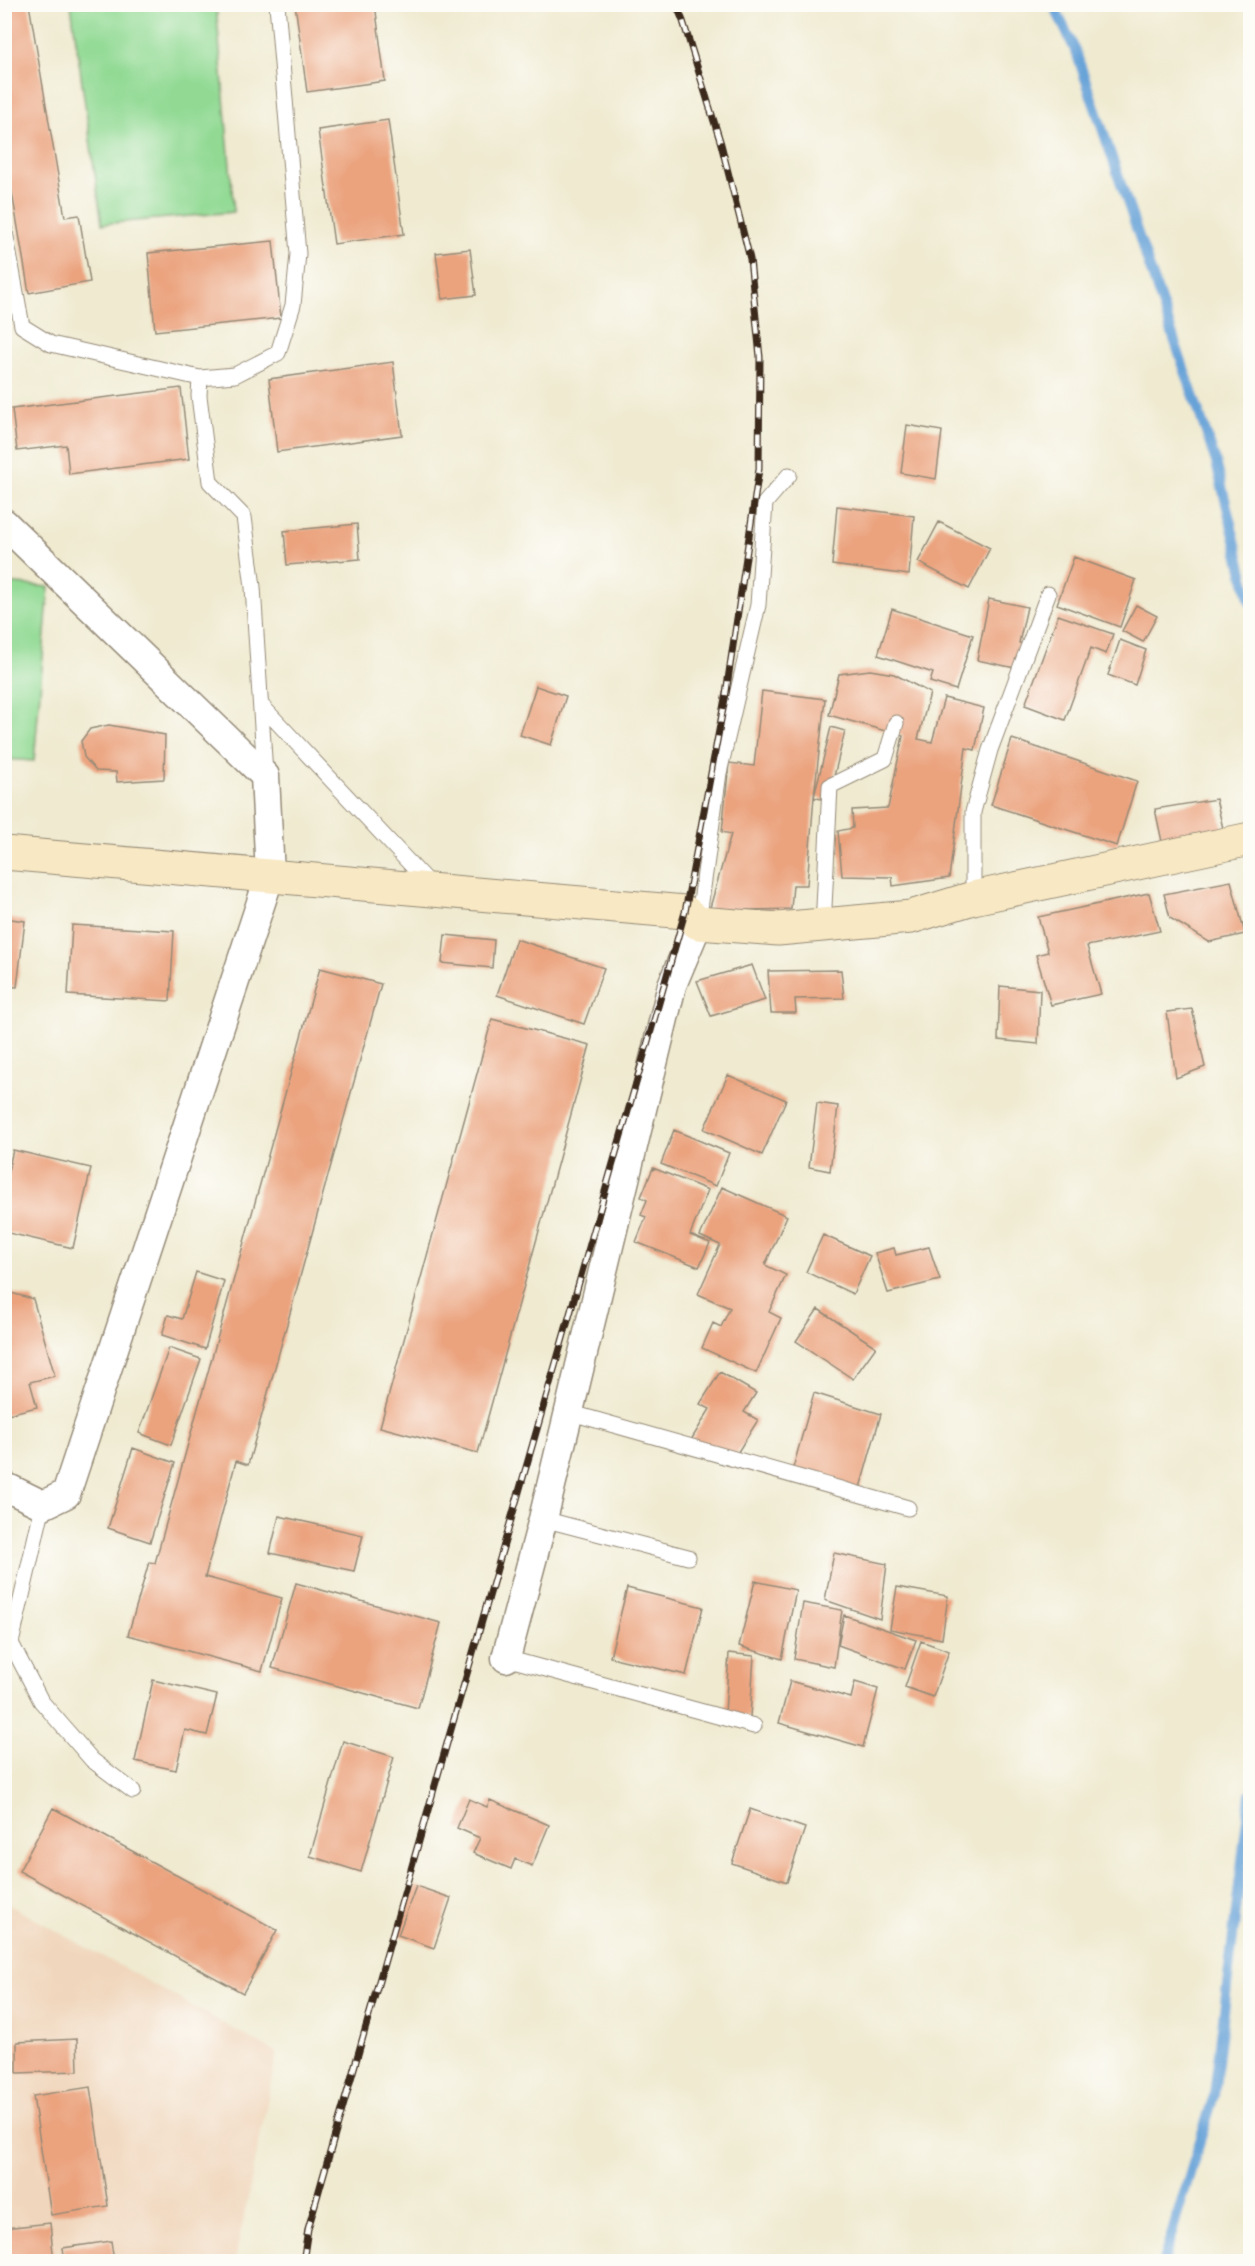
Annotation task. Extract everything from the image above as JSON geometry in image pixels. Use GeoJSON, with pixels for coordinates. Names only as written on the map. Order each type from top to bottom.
{"type":"FeatureCollection","features":[{"type":"Feature","properties":{"kind":"street"},"geometry":{"type":"LineString","coordinates":[[4,1486],[43,1505],[66,1494],[270,875],[265,776],[9,533]]}},
{"type":"Feature","properties":{"kind":"street"},"geometry":{"type":"LineString","coordinates":[[4,854],[685,912],[698,923],[778,928],[823,927],[910,917],[973,898],[1251,839]]}},
{"type":"Feature","properties":{"kind":"street"},"geometry":{"type":"LineString","coordinates":[[506,1658],[543,1519],[672,985],[698,923]]}},
{"type":"Feature","properties":{"kind":"lane"},"geometry":{"type":"LineString","coordinates":[[4,226],[22,326],[51,344],[200,378],[235,375],[278,353],[293,305],[298,254],[277,4]]}},
{"type":"Feature","properties":{"kind":"lane"},"geometry":{"type":"LineString","coordinates":[[200,378],[199,396],[210,482],[243,517],[253,587],[265,776]]}},
{"type":"Feature","properties":{"kind":"lane"},"geometry":{"type":"LineString","coordinates":[[698,923],[719,773],[758,605],[765,503],[789,475]]}},
{"type":"Feature","properties":{"kind":"lane"},"geometry":{"type":"LineString","coordinates":[[973,898],[973,812],[990,750],[1048,594]]}},
{"type":"Feature","properties":{"kind":"lane"},"geometry":{"type":"LineString","coordinates":[[262,706],[437,892]]}},
{"type":"Feature","properties":{"kind":"lane"},"geometry":{"type":"LineString","coordinates":[[823,927],[830,786],[885,759],[896,723]]}},
{"type":"Feature","properties":{"kind":"lane"},"geometry":{"type":"LineString","coordinates":[[568,1412],[908,1508]]}},
{"type":"Feature","properties":{"kind":"lane"},"geometry":{"type":"LineString","coordinates":[[43,1505],[11,1643],[41,1701],[92,1760],[134,1791]]}},
{"type":"Feature","properties":{"kind":"lane"},"geometry":{"type":"LineString","coordinates":[[543,1519],[688,1557]]}},
{"type":"Feature","properties":{"kind":"lane"},"geometry":{"type":"LineString","coordinates":[[506,1658],[753,1726]]}},
{"type":"Feature","properties":{"kind":"shaded area"},"geometry":{"type":"Polygon","coordinates":[[[4,1902],[277,2053],[235,2261],[5,2261],[4,1902]]]}},
{"type":"Feature","properties":{"kind":"green space"},"geometry":{"type":"Polygon","coordinates":[[[71,5],[216,5],[234,212],[102,224],[71,5]]]}},
{"type":"Feature","properties":{"kind":"green space"},"geometry":{"type":"Polygon","coordinates":[[[5,583],[49,587],[34,761],[5,759],[5,583]]]}},
{"type":"Feature","properties":{"kind":"building"},"geometry":{"type":"Polygon","coordinates":[[[4,4],[29,4],[65,217],[79,215],[90,282],[29,293],[4,145],[4,4]]]}},
{"type":"Feature","properties":{"kind":"building"},"geometry":{"type":"Polygon","coordinates":[[[295,4],[375,4],[385,81],[307,92],[295,4]]]}},
{"type":"Feature","properties":{"kind":"building"},"geometry":{"type":"Polygon","coordinates":[[[388,120],[404,234],[334,244],[318,130],[388,120]]]}},
{"type":"Feature","properties":{"kind":"building"},"geometry":{"type":"Polygon","coordinates":[[[273,241],[281,318],[155,331],[148,253],[273,241]]]}},
{"type":"Feature","properties":{"kind":"building"},"geometry":{"type":"Polygon","coordinates":[[[470,249],[476,295],[442,299],[436,253],[470,249]]]}},
{"type":"Feature","properties":{"kind":"building"},"geometry":{"type":"Polygon","coordinates":[[[393,362],[402,435],[277,452],[269,379],[393,362]]]}},
{"type":"Feature","properties":{"kind":"building"},"geometry":{"type":"Polygon","coordinates":[[[181,388],[189,459],[69,474],[66,445],[17,451],[12,409],[181,388]]]}},
{"type":"Feature","properties":{"kind":"building"},"geometry":{"type":"Polygon","coordinates":[[[907,425],[942,431],[936,479],[901,473],[907,425]]]}},
{"type":"Feature","properties":{"kind":"building"},"geometry":{"type":"Polygon","coordinates":[[[837,506],[914,516],[909,575],[832,565],[837,506]]]}},
{"type":"Feature","properties":{"kind":"building"},"geometry":{"type":"Polygon","coordinates":[[[939,522],[990,548],[969,589],[918,562],[939,522]]]}},
{"type":"Feature","properties":{"kind":"building"},"geometry":{"type":"Polygon","coordinates":[[[357,524],[360,559],[287,565],[284,531],[357,524]]]}},
{"type":"Feature","properties":{"kind":"building"},"geometry":{"type":"Polygon","coordinates":[[[1074,557],[1136,580],[1120,627],[1057,604],[1074,557]]]}},
{"type":"Feature","properties":{"kind":"building"},"geometry":{"type":"Polygon","coordinates":[[[989,599],[1027,607],[1019,643],[1025,644],[1020,669],[977,660],[989,599]]]}},
{"type":"Feature","properties":{"kind":"building"},"geometry":{"type":"Polygon","coordinates":[[[1136,605],[1157,616],[1143,642],[1122,631],[1136,605]]]}},
{"type":"Feature","properties":{"kind":"building"},"geometry":{"type":"Polygon","coordinates":[[[892,609],[973,635],[956,690],[930,682],[933,673],[878,655],[892,609]]]}},
{"type":"Feature","properties":{"kind":"building"},"geometry":{"type":"Polygon","coordinates":[[[1058,615],[1113,634],[1106,654],[1091,648],[1065,720],[1025,705],[1058,615]]]}},
{"type":"Feature","properties":{"kind":"building"},"geometry":{"type":"Polygon","coordinates":[[[1120,640],[1146,650],[1135,685],[1108,675],[1120,640]]]}},
{"type":"Feature","properties":{"kind":"building"},"geometry":{"type":"Polygon","coordinates":[[[870,670],[894,674],[930,693],[918,739],[932,742],[944,698],[984,708],[975,750],[966,748],[949,878],[893,886],[892,877],[842,876],[838,831],[853,828],[852,810],[888,808],[903,736],[829,715],[839,674],[870,670]]]}},
{"type":"Feature","properties":{"kind":"building"},"geometry":{"type":"Polygon","coordinates":[[[536,686],[566,696],[551,745],[520,735],[536,686]]]}},
{"type":"Feature","properties":{"kind":"building"},"geometry":{"type":"Polygon","coordinates":[[[762,691],[825,699],[807,885],[793,885],[791,909],[709,911],[731,834],[722,832],[729,763],[754,766],[762,691]]]}},
{"type":"Feature","properties":{"kind":"building"},"geometry":{"type":"Polygon","coordinates":[[[109,725],[165,735],[164,779],[117,782],[116,772],[96,771],[84,757],[81,741],[90,729],[109,725]]]}},
{"type":"Feature","properties":{"kind":"building"},"geometry":{"type":"Polygon","coordinates":[[[831,727],[845,731],[828,801],[814,797],[831,727]]]}},
{"type":"Feature","properties":{"kind":"building"},"geometry":{"type":"Polygon","coordinates":[[[1012,739],[1137,781],[1117,846],[991,805],[1012,739]]]}},
{"type":"Feature","properties":{"kind":"building"},"geometry":{"type":"Polygon","coordinates":[[[1216,799],[1226,841],[1164,851],[1155,809],[1216,799]]]}},
{"type":"Feature","properties":{"kind":"building"},"geometry":{"type":"Polygon","coordinates":[[[1231,881],[1245,934],[1209,942],[1170,918],[1164,894],[1231,881]]]}},
{"type":"Feature","properties":{"kind":"building"},"geometry":{"type":"Polygon","coordinates":[[[1149,893],[1160,931],[1087,946],[1101,994],[1051,1005],[1036,955],[1048,952],[1038,917],[1149,893]]]}},
{"type":"Feature","properties":{"kind":"building"},"geometry":{"type":"Polygon","coordinates":[[[4,918],[25,921],[17,987],[4,986],[4,918]]]}},
{"type":"Feature","properties":{"kind":"building"},"geometry":{"type":"Polygon","coordinates":[[[72,925],[174,931],[170,1001],[68,995],[72,925]]]}},
{"type":"Feature","properties":{"kind":"building"},"geometry":{"type":"Polygon","coordinates":[[[445,935],[494,940],[492,968],[442,963],[445,935]]]}},
{"type":"Feature","properties":{"kind":"building"},"geometry":{"type":"Polygon","coordinates":[[[516,939],[604,968],[584,1024],[497,995],[516,939]]]}},
{"type":"Feature","properties":{"kind":"building"},"geometry":{"type":"Polygon","coordinates":[[[752,965],[765,1000],[711,1016],[697,981],[752,965]]]}},
{"type":"Feature","properties":{"kind":"building"},"geometry":{"type":"Polygon","coordinates":[[[320,968],[381,984],[248,1465],[236,1461],[205,1577],[282,1598],[262,1671],[128,1635],[149,1562],[155,1563],[320,968]]]}},
{"type":"Feature","properties":{"kind":"building"},"geometry":{"type":"Polygon","coordinates":[[[841,970],[844,998],[795,999],[796,1013],[771,1013],[768,971],[841,970]]]}},
{"type":"Feature","properties":{"kind":"building"},"geometry":{"type":"Polygon","coordinates":[[[1000,986],[1040,990],[1038,1044],[998,1040],[1000,986]]]}},
{"type":"Feature","properties":{"kind":"building"},"geometry":{"type":"Polygon","coordinates":[[[1192,1009],[1205,1067],[1176,1078],[1167,1012],[1192,1009]]]}},
{"type":"Feature","properties":{"kind":"building"},"geometry":{"type":"Polygon","coordinates":[[[492,1019],[590,1045],[478,1453],[380,1427],[492,1019]]]}},
{"type":"Feature","properties":{"kind":"building"},"geometry":{"type":"Polygon","coordinates":[[[728,1075],[786,1100],[762,1155],[704,1129],[728,1075]]]}},
{"type":"Feature","properties":{"kind":"building"},"geometry":{"type":"Polygon","coordinates":[[[817,1103],[838,1106],[830,1171],[809,1167],[817,1103]]]}},
{"type":"Feature","properties":{"kind":"building"},"geometry":{"type":"Polygon","coordinates":[[[674,1130],[729,1153],[716,1186],[661,1164],[674,1130]]]}},
{"type":"Feature","properties":{"kind":"building"},"geometry":{"type":"Polygon","coordinates":[[[13,1150],[91,1168],[73,1248],[4,1232],[4,1175],[7,1175],[13,1150]]]}},
{"type":"Feature","properties":{"kind":"building"},"geometry":{"type":"Polygon","coordinates":[[[653,1168],[708,1190],[690,1235],[710,1243],[699,1267],[636,1242],[646,1217],[641,1215],[647,1200],[641,1197],[653,1168]]]}},
{"type":"Feature","properties":{"kind":"building"},"geometry":{"type":"Polygon","coordinates":[[[722,1187],[787,1216],[765,1265],[786,1275],[769,1312],[781,1318],[756,1373],[702,1348],[713,1323],[721,1327],[730,1308],[698,1294],[720,1245],[700,1236],[722,1187]]]}},
{"type":"Feature","properties":{"kind":"building"},"geometry":{"type":"Polygon","coordinates":[[[823,1235],[870,1256],[853,1294],[806,1272],[823,1235]]]}},
{"type":"Feature","properties":{"kind":"building"},"geometry":{"type":"Polygon","coordinates":[[[929,1247],[940,1280],[888,1293],[875,1253],[894,1248],[896,1255],[929,1247]]]}},
{"type":"Feature","properties":{"kind":"building"},"geometry":{"type":"Polygon","coordinates":[[[196,1272],[224,1281],[205,1349],[162,1335],[168,1315],[182,1319],[196,1272]]]}},
{"type":"Feature","properties":{"kind":"building"},"geometry":{"type":"Polygon","coordinates":[[[4,1291],[33,1299],[55,1376],[30,1382],[37,1407],[4,1415],[4,1291]]]}},
{"type":"Feature","properties":{"kind":"building"},"geometry":{"type":"Polygon","coordinates":[[[818,1309],[876,1347],[853,1379],[796,1341],[818,1309]]]}},
{"type":"Feature","properties":{"kind":"building"},"geometry":{"type":"Polygon","coordinates":[[[169,1348],[201,1359],[171,1445],[139,1433],[169,1348]]]}},
{"type":"Feature","properties":{"kind":"building"},"geometry":{"type":"Polygon","coordinates":[[[720,1372],[756,1393],[744,1412],[758,1420],[731,1463],[691,1440],[710,1409],[700,1404],[720,1372]]]}},
{"type":"Feature","properties":{"kind":"building"},"geometry":{"type":"Polygon","coordinates":[[[814,1393],[881,1414],[858,1495],[791,1475],[814,1393]]]}},
{"type":"Feature","properties":{"kind":"building"},"geometry":{"type":"Polygon","coordinates":[[[133,1448],[175,1463],[150,1542],[108,1528],[133,1448]]]}},
{"type":"Feature","properties":{"kind":"building"},"geometry":{"type":"Polygon","coordinates":[[[279,1516],[363,1535],[354,1571],[270,1553],[279,1516]]]}},
{"type":"Feature","properties":{"kind":"building"},"geometry":{"type":"Polygon","coordinates":[[[834,1553],[887,1564],[880,1619],[825,1600],[834,1553]]]}},
{"type":"Feature","properties":{"kind":"building"},"geometry":{"type":"Polygon","coordinates":[[[755,1581],[796,1590],[782,1659],[739,1646],[755,1581]]]}},
{"type":"Feature","properties":{"kind":"building"},"geometry":{"type":"Polygon","coordinates":[[[296,1583],[441,1623],[418,1708],[272,1668],[296,1583]]]}},
{"type":"Feature","properties":{"kind":"building"},"geometry":{"type":"Polygon","coordinates":[[[897,1587],[948,1596],[942,1639],[890,1629],[897,1587]]]}},
{"type":"Feature","properties":{"kind":"building"},"geometry":{"type":"Polygon","coordinates":[[[627,1588],[703,1607],[686,1675],[610,1657],[627,1588]]]}},
{"type":"Feature","properties":{"kind":"building"},"geometry":{"type":"Polygon","coordinates":[[[803,1603],[842,1610],[834,1667],[794,1659],[803,1603]]]}},
{"type":"Feature","properties":{"kind":"building"},"geometry":{"type":"Polygon","coordinates":[[[844,1615],[916,1640],[905,1669],[838,1645],[844,1615]]]}},
{"type":"Feature","properties":{"kind":"building"},"geometry":{"type":"Polygon","coordinates":[[[921,1641],[949,1651],[933,1697],[905,1687],[921,1641]]]}},
{"type":"Feature","properties":{"kind":"building"},"geometry":{"type":"Polygon","coordinates":[[[729,1653],[754,1656],[750,1717],[725,1713],[729,1653]]]}},
{"type":"Feature","properties":{"kind":"building"},"geometry":{"type":"Polygon","coordinates":[[[153,1680],[217,1695],[207,1735],[185,1730],[176,1770],[135,1761],[153,1680]]]}},
{"type":"Feature","properties":{"kind":"building"},"geometry":{"type":"Polygon","coordinates":[[[790,1681],[851,1698],[855,1682],[878,1689],[863,1747],[779,1723],[790,1681]]]}},
{"type":"Feature","properties":{"kind":"building"},"geometry":{"type":"Polygon","coordinates":[[[343,1741],[394,1757],[361,1872],[310,1856],[343,1741]]]}},
{"type":"Feature","properties":{"kind":"building"},"geometry":{"type":"Polygon","coordinates":[[[469,1799],[487,1807],[490,1800],[549,1825],[532,1866],[515,1859],[511,1869],[473,1853],[480,1838],[457,1828],[469,1799]]]}},
{"type":"Feature","properties":{"kind":"building"},"geometry":{"type":"Polygon","coordinates":[[[53,1808],[277,1930],[243,1993],[19,1871],[53,1808]]]}},
{"type":"Feature","properties":{"kind":"building"},"geometry":{"type":"Polygon","coordinates":[[[750,1809],[805,1828],[787,1882],[732,1863],[750,1809]]]}},
{"type":"Feature","properties":{"kind":"building"},"geometry":{"type":"Polygon","coordinates":[[[416,1886],[451,1898],[434,1948],[398,1935],[416,1886]]]}},
{"type":"Feature","properties":{"kind":"building"},"geometry":{"type":"Polygon","coordinates":[[[77,2039],[78,2071],[17,2073],[17,2042],[77,2039]]]}},
{"type":"Feature","properties":{"kind":"building"},"geometry":{"type":"Polygon","coordinates":[[[90,2087],[108,2206],[51,2215],[33,2096],[90,2087]]]}},
{"type":"Feature","properties":{"kind":"building"},"geometry":{"type":"Polygon","coordinates":[[[50,2223],[54,2262],[4,2262],[4,2228],[50,2223]]]}},
{"type":"Feature","properties":{"kind":"building"},"geometry":{"type":"Polygon","coordinates":[[[111,2241],[114,2262],[65,2262],[63,2248],[111,2241]]]}},
{"type":"Feature","properties":{"kind":"waterway"},"geometry":{"type":"LineString","coordinates":[[1053,4],[1076,52],[1216,462],[1250,602]]}},
{"type":"Feature","properties":{"kind":"waterway"},"geometry":{"type":"LineString","coordinates":[[1163,2262],[1214,2095],[1250,1794]]}},
{"type":"Feature","properties":{"kind":"railway"},"geometry":{"type":"LineString","coordinates":[[303,2262],[308,2229],[685,912],[726,693],[759,469],[760,357],[750,259],[721,144],[676,4]]}}]}
